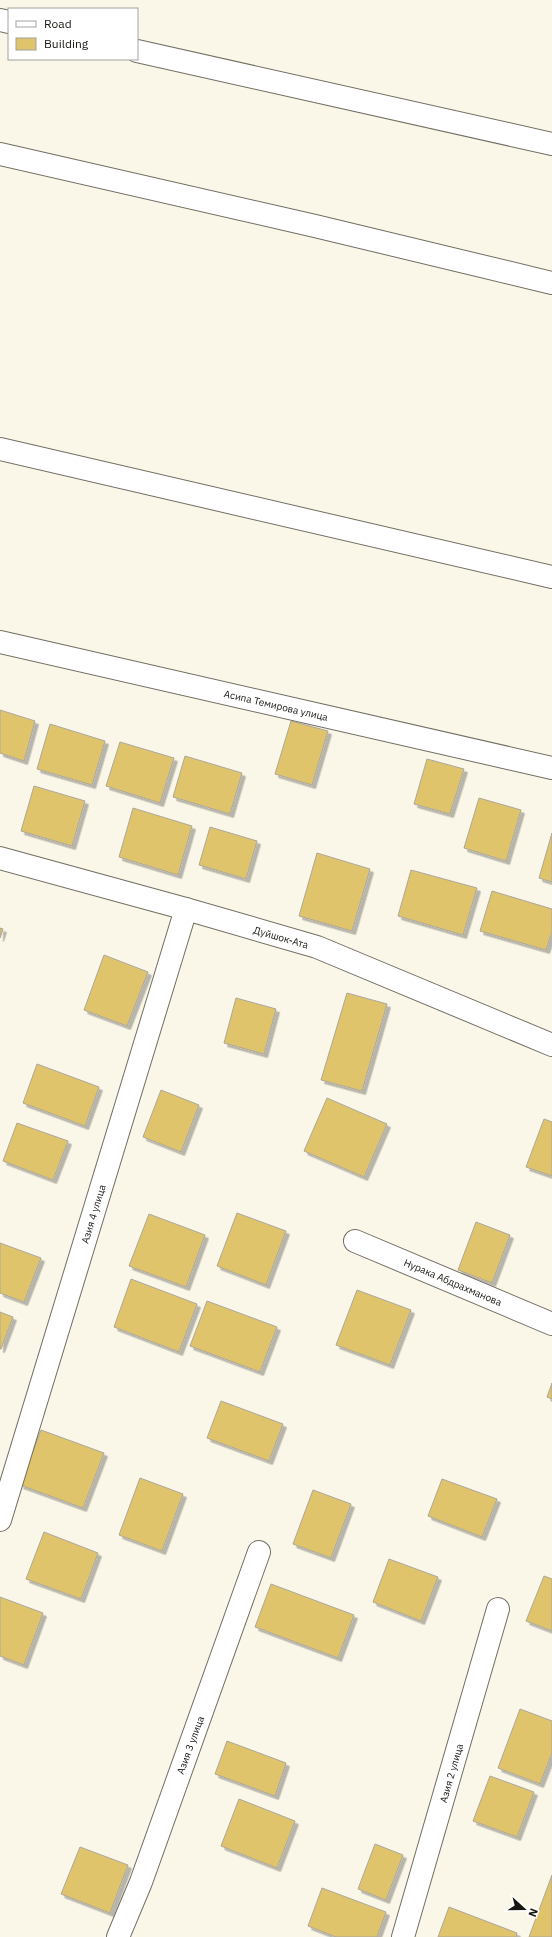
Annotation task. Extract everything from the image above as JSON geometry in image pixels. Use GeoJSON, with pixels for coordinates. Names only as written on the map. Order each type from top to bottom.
{"type":"FeatureCollection","features":[{"type":"Feature","properties":{"kind":"street"},"geometry":{"type":"LineString","coordinates":[[138,51],[552,144]]}},
{"type":"Feature","properties":{"kind":"street"},"geometry":{"type":"LineString","coordinates":[[0,154],[316,226],[552,283]]}},
{"type":"Feature","properties":{"kind":"street"},"geometry":{"type":"LineString","coordinates":[[0,450],[552,577]]}},
{"type":"Feature","properties":{"kind":"street","name":"Асипа Темирова улица"},"geometry":{"type":"LineString","coordinates":[[0,642],[552,768]]}},
{"type":"Feature","properties":{"kind":"street","name":"Дуйшок-Ата"},"geometry":{"type":"LineString","coordinates":[[0,858],[318,947],[552,1045]]}},
{"type":"Feature","properties":{"kind":"street","name":"Азия 4 улица"},"geometry":{"type":"LineString","coordinates":[[0,1520],[186,909]]}},
{"type":"Feature","properties":{"kind":"street","name":"Нурака Абдрахманова"},"geometry":{"type":"LineString","coordinates":[[355,1241],[552,1324]]}},
{"type":"Feature","properties":{"kind":"street","name":"Азия 3 улица"},"geometry":{"type":"LineString","coordinates":[[118,1937],[141,1882],[259,1552]]}},
{"type":"Feature","properties":{"kind":"street","name":"Азия 2 улица"},"geometry":{"type":"LineString","coordinates":[[403,1937],[498,1609]]}},
{"type":"Feature","properties":{"kind":"building"},"geometry":{"type":"Polygon","coordinates":[[[0,710],[35,721],[24,761],[0,753],[0,710]]]}},
{"type":"Feature","properties":{"kind":"building"},"geometry":{"type":"Polygon","coordinates":[[[291,721],[328,731],[312,785],[275,774],[291,721]]]}},
{"type":"Feature","properties":{"kind":"building"},"geometry":{"type":"Polygon","coordinates":[[[50,724],[105,741],[92,785],[37,769],[50,724]]]}},
{"type":"Feature","properties":{"kind":"building"},"geometry":{"type":"Polygon","coordinates":[[[120,742],[174,758],[160,803],[106,786],[120,742]]]}},
{"type":"Feature","properties":{"kind":"building"},"geometry":{"type":"Polygon","coordinates":[[[185,756],[242,773],[230,814],[173,797],[185,756]]]}},
{"type":"Feature","properties":{"kind":"building"},"geometry":{"type":"Polygon","coordinates":[[[427,759],[464,769],[450,814],[414,804],[427,759]]]}},
{"type":"Feature","properties":{"kind":"building"},"geometry":{"type":"Polygon","coordinates":[[[34,786],[85,801],[72,846],[21,831],[34,786]]]}},
{"type":"Feature","properties":{"kind":"building"},"geometry":{"type":"Polygon","coordinates":[[[479,798],[521,810],[506,861],[464,848],[479,798]]]}},
{"type":"Feature","properties":{"kind":"building"},"geometry":{"type":"Polygon","coordinates":[[[133,808],[192,826],[178,875],[119,857],[133,808]]]}},
{"type":"Feature","properties":{"kind":"building"},"geometry":{"type":"Polygon","coordinates":[[[210,827],[257,841],[246,879],[199,865],[210,827]]]}},
{"type":"Feature","properties":{"kind":"building"},"geometry":{"type":"Polygon","coordinates":[[[552,833],[552,882],[539,878],[552,833]]]}},
{"type":"Feature","properties":{"kind":"building"},"geometry":{"type":"Polygon","coordinates":[[[317,853],[370,869],[352,931],[299,916],[317,853]]]}},
{"type":"Feature","properties":{"kind":"building"},"geometry":{"type":"Polygon","coordinates":[[[411,870],[477,888],[463,935],[398,916],[411,870]]]}},
{"type":"Feature","properties":{"kind":"building"},"geometry":{"type":"Polygon","coordinates":[[[492,891],[552,909],[552,932],[546,950],[480,931],[492,891]]]}},
{"type":"Feature","properties":{"kind":"building"},"geometry":{"type":"Polygon","coordinates":[[[0,928],[3,929],[0,938],[0,928]]]}},
{"type":"Feature","properties":{"kind":"building"},"geometry":{"type":"Polygon","coordinates":[[[104,955],[148,972],[127,1026],[84,1010],[104,955]]]}},
{"type":"Feature","properties":{"kind":"building"},"geometry":{"type":"Polygon","coordinates":[[[347,993],[387,1004],[362,1091],[321,1080],[347,993]]]}},
{"type":"Feature","properties":{"kind":"building"},"geometry":{"type":"Polygon","coordinates":[[[236,998],[276,1009],[264,1054],[224,1043],[236,998]]]}},
{"type":"Feature","properties":{"kind":"building"},"geometry":{"type":"Polygon","coordinates":[[[37,1064],[99,1087],[85,1126],[23,1103],[37,1064]]]}},
{"type":"Feature","properties":{"kind":"building"},"geometry":{"type":"Polygon","coordinates":[[[161,1090],[199,1105],[181,1152],[143,1137],[161,1090]]]}},
{"type":"Feature","properties":{"kind":"building"},"geometry":{"type":"Polygon","coordinates":[[[327,1098],[387,1124],[364,1177],[304,1151],[327,1098]]]}},
{"type":"Feature","properties":{"kind":"building"},"geometry":{"type":"Polygon","coordinates":[[[544,1119],[552,1122],[552,1176],[526,1167],[544,1119]]]}},
{"type":"Feature","properties":{"kind":"building"},"geometry":{"type":"Polygon","coordinates":[[[17,1123],[68,1141],[53,1180],[3,1161],[17,1123]]]}},
{"type":"Feature","properties":{"kind":"building"},"geometry":{"type":"Polygon","coordinates":[[[237,1213],[286,1231],[266,1285],[217,1266],[237,1213]]]}},
{"type":"Feature","properties":{"kind":"building"},"geometry":{"type":"Polygon","coordinates":[[[149,1214],[205,1235],[186,1287],[129,1266],[149,1214]]]}},
{"type":"Feature","properties":{"kind":"building"},"geometry":{"type":"Polygon","coordinates":[[[476,1222],[510,1235],[492,1283],[458,1270],[476,1222]]]}},
{"type":"Feature","properties":{"kind":"building"},"geometry":{"type":"Polygon","coordinates":[[[0,1243],[41,1258],[24,1302],[0,1293],[0,1243]]]}},
{"type":"Feature","properties":{"kind":"building"},"geometry":{"type":"Polygon","coordinates":[[[131,1279],[197,1304],[179,1352],[114,1327],[131,1279]]]}},
{"type":"Feature","properties":{"kind":"building"},"geometry":{"type":"Polygon","coordinates":[[[357,1290],[411,1310],[390,1365],[336,1345],[357,1290]]]}},
{"type":"Feature","properties":{"kind":"building"},"geometry":{"type":"Polygon","coordinates":[[[207,1301],[277,1327],[260,1372],[190,1346],[207,1301]]]}},
{"type":"Feature","properties":{"kind":"building"},"geometry":{"type":"Polygon","coordinates":[[[0,1312],[13,1317],[1,1349],[0,1349],[0,1312]]]}},
{"type":"Feature","properties":{"kind":"building"},"geometry":{"type":"Polygon","coordinates":[[[552,1383],[552,1399],[547,1397],[552,1383]]]}},
{"type":"Feature","properties":{"kind":"building"},"geometry":{"type":"Polygon","coordinates":[[[221,1401],[283,1424],[269,1461],[207,1438],[221,1401]]]}},
{"type":"Feature","properties":{"kind":"building"},"geometry":{"type":"Polygon","coordinates":[[[41,1430],[104,1453],[83,1508],[20,1485],[41,1430]]]}},
{"type":"Feature","properties":{"kind":"building"},"geometry":{"type":"Polygon","coordinates":[[[140,1478],[183,1494],[162,1551],[119,1535],[140,1478]]]}},
{"type":"Feature","properties":{"kind":"building"},"geometry":{"type":"Polygon","coordinates":[[[442,1479],[497,1499],[482,1537],[428,1516],[442,1479]]]}},
{"type":"Feature","properties":{"kind":"building"},"geometry":{"type":"Polygon","coordinates":[[[313,1490],[351,1504],[331,1558],[293,1544],[313,1490]]]}},
{"type":"Feature","properties":{"kind":"building"},"geometry":{"type":"Polygon","coordinates":[[[44,1532],[98,1553],[81,1599],[26,1579],[44,1532]]]}},
{"type":"Feature","properties":{"kind":"building"},"geometry":{"type":"Polygon","coordinates":[[[389,1559],[438,1577],[421,1621],[373,1602],[389,1559]]]}},
{"type":"Feature","properties":{"kind":"building"},"geometry":{"type":"Polygon","coordinates":[[[544,1576],[552,1579],[552,1631],[526,1621],[544,1576]]]}},
{"type":"Feature","properties":{"kind":"building"},"geometry":{"type":"Polygon","coordinates":[[[271,1584],[354,1615],[338,1658],[255,1627],[271,1584]]]}},
{"type":"Feature","properties":{"kind":"building"},"geometry":{"type":"Polygon","coordinates":[[[0,1597],[43,1613],[24,1665],[0,1656],[0,1597]]]}},
{"type":"Feature","properties":{"kind":"building"},"geometry":{"type":"Polygon","coordinates":[[[520,1709],[552,1721],[552,1753],[540,1784],[498,1768],[520,1709]]]}},
{"type":"Feature","properties":{"kind":"building"},"geometry":{"type":"Polygon","coordinates":[[[227,1741],[286,1763],[275,1796],[215,1774],[227,1741]]]}},
{"type":"Feature","properties":{"kind":"building"},"geometry":{"type":"Polygon","coordinates":[[[490,1776],[534,1792],[517,1837],[473,1821],[490,1776]]]}},
{"type":"Feature","properties":{"kind":"building"},"geometry":{"type":"Polygon","coordinates":[[[239,1799],[295,1821],[277,1868],[221,1846],[239,1799]]]}},
{"type":"Feature","properties":{"kind":"building"},"geometry":{"type":"Polygon","coordinates":[[[375,1844],[403,1855],[386,1900],[358,1889],[375,1844]]]}},
{"type":"Feature","properties":{"kind":"building"},"geometry":{"type":"Polygon","coordinates":[[[80,1847],[128,1865],[110,1913],[61,1894],[80,1847]]]}},
{"type":"Feature","properties":{"kind":"building"},"geometry":{"type":"Polygon","coordinates":[[[552,1875],[552,1937],[529,1937],[552,1875]]]}},
{"type":"Feature","properties":{"kind":"building"},"geometry":{"type":"Polygon","coordinates":[[[322,1888],[386,1912],[377,1937],[336,1937],[308,1926],[322,1888]]]}},
{"type":"Feature","properties":{"kind":"building"},"geometry":{"type":"Polygon","coordinates":[[[449,1907],[517,1933],[516,1937],[438,1937],[449,1907]]]}}]}
